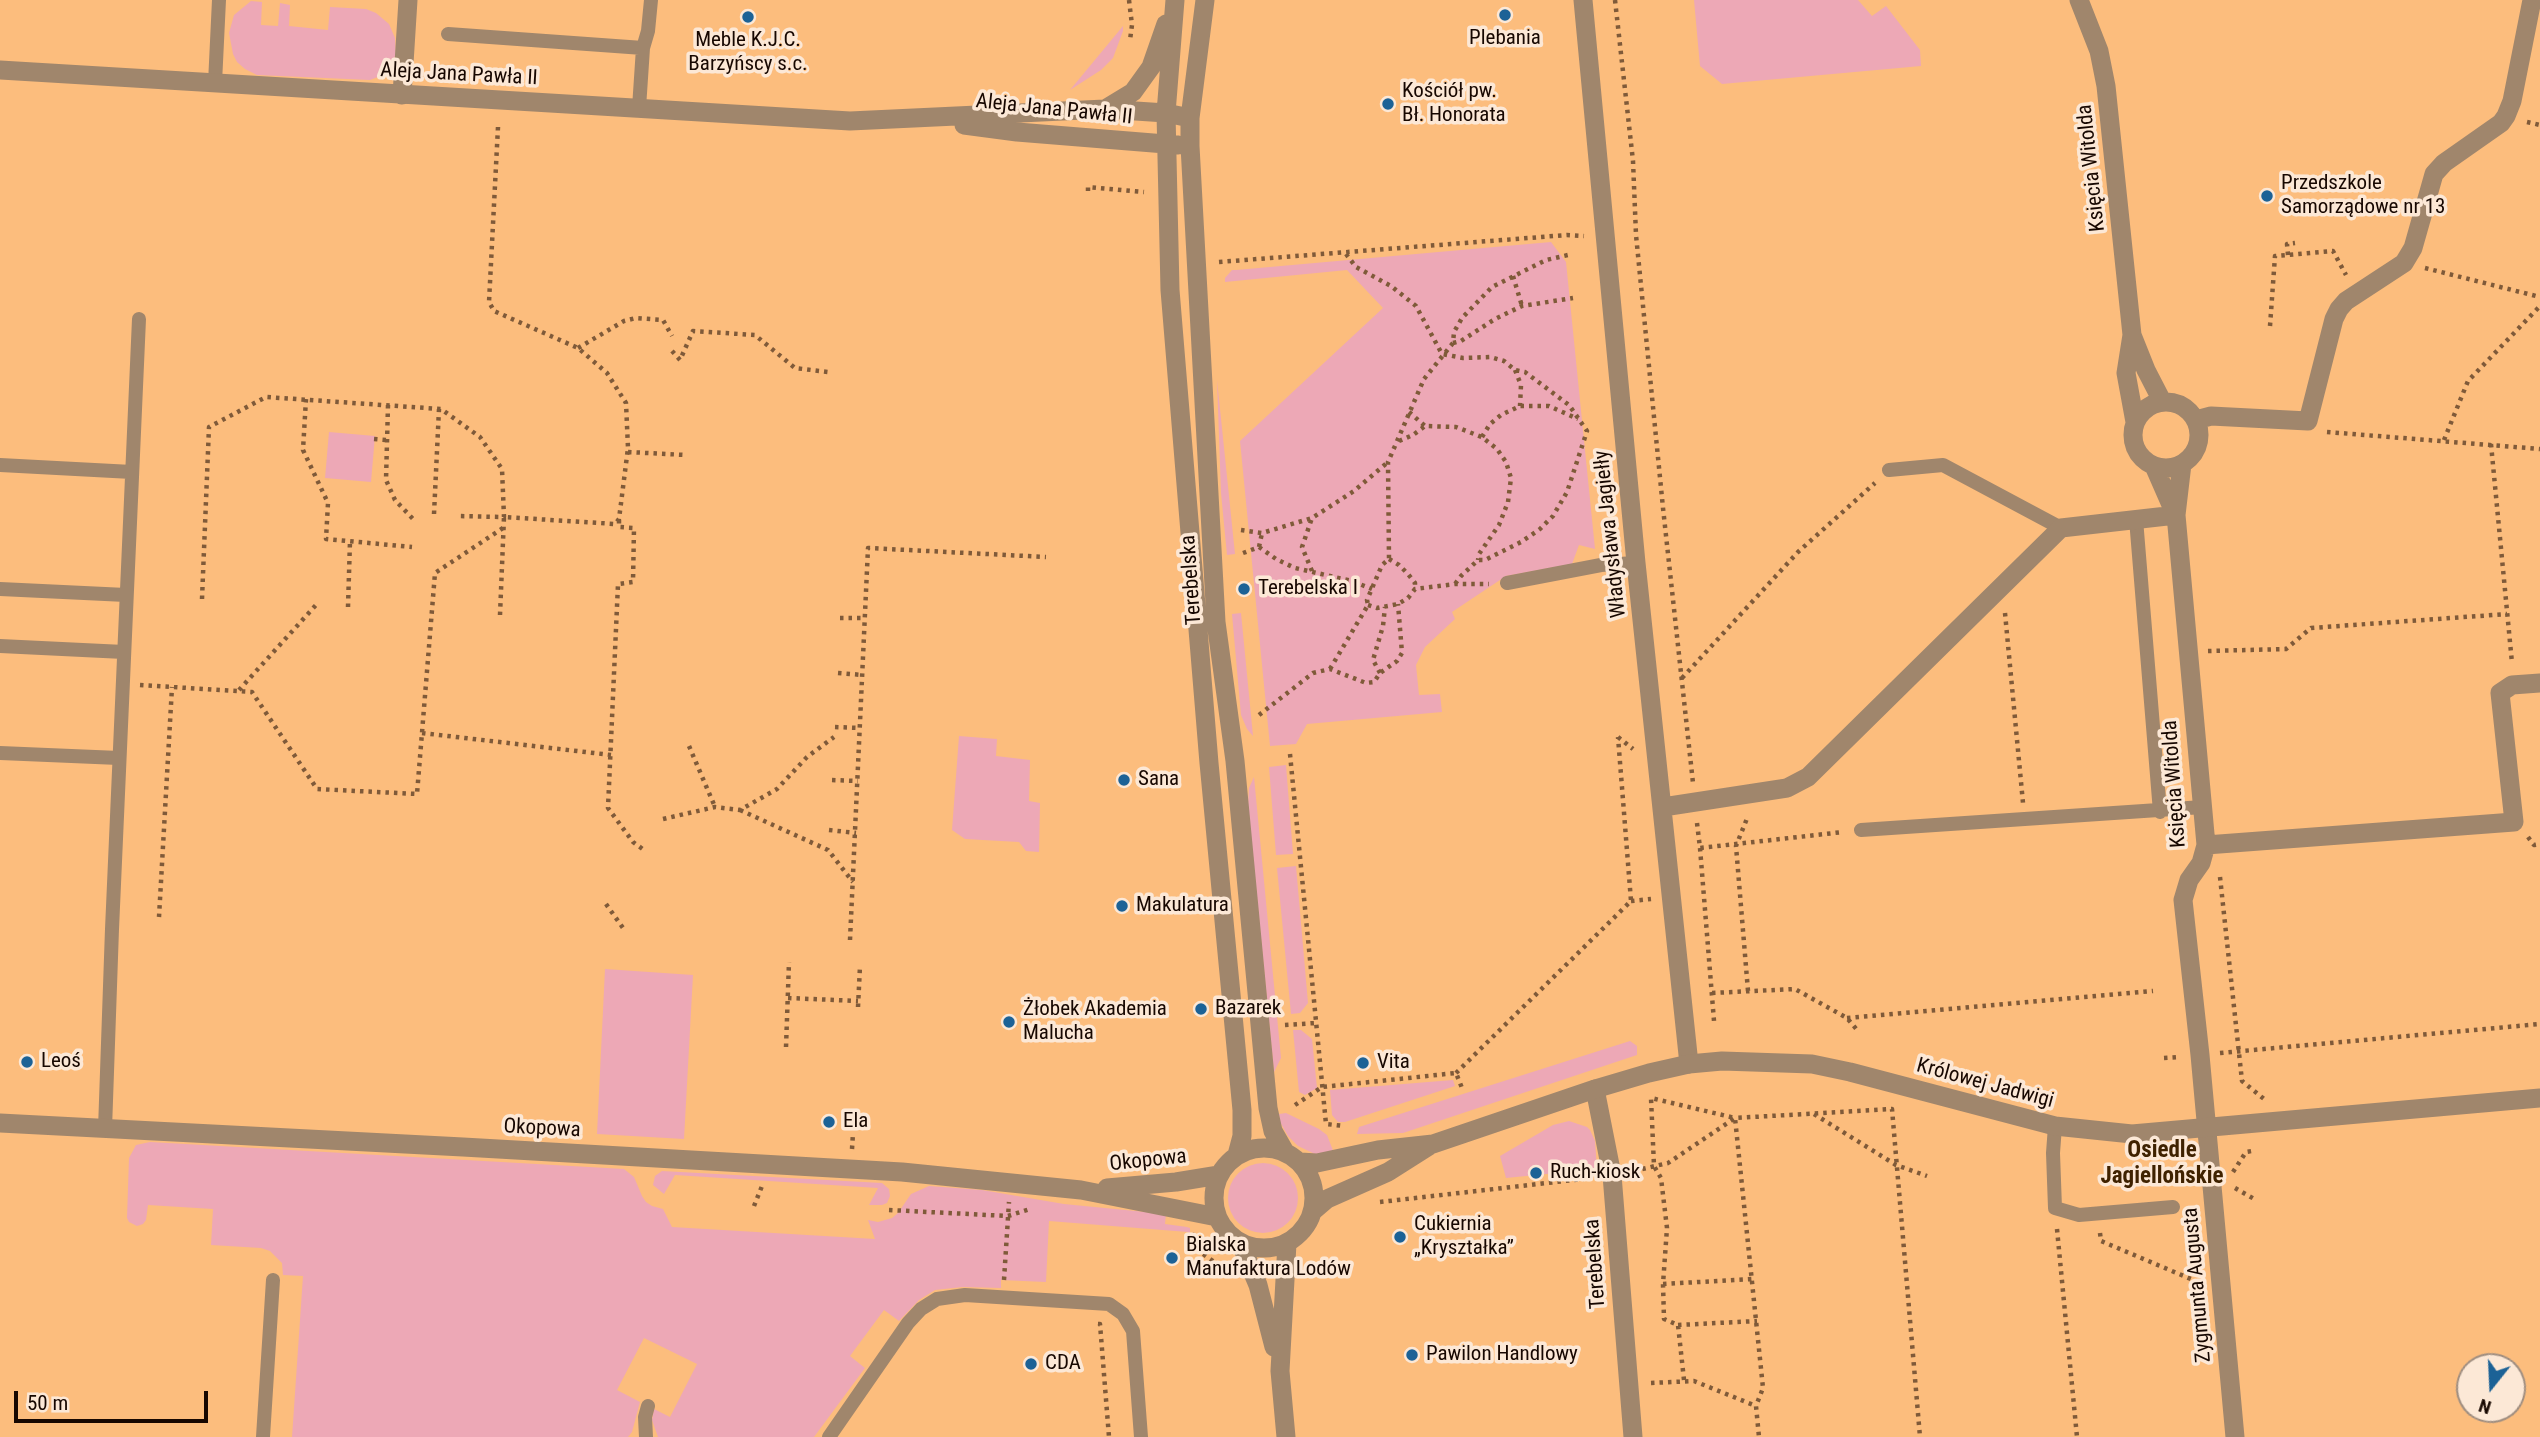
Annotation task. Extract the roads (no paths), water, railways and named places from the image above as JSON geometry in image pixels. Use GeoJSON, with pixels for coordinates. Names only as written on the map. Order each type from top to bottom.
{"type":"FeatureCollection","features":[{"type":"Feature","properties":{"kind":"street"},"geometry":{"type":"LineString","coordinates":[[402,95],[408,0]]}},
{"type":"Feature","properties":{"kind":"street","name":"Terebelska"},"geometry":{"type":"LineString","coordinates":[[1105,109],[1133,92],[1151,67],[1175,0]]}},
{"type":"Feature","properties":{"kind":"street","name":"Terebelska"},"geometry":{"type":"LineString","coordinates":[[1175,0],[1166,113],[1175,350],[1209,763],[1242,1110],[1242,1136],[1237,1155]]}},
{"type":"Feature","properties":{"kind":"street","name":"Terebelska"},"geometry":{"type":"LineString","coordinates":[[1205,0],[1190,118],[1190,146],[1216,622],[1235,761],[1268,1108],[1273,1131],[1293,1157]]}},
{"type":"Feature","properties":{"kind":"street","name":"Władysława Jagiełły"},"geometry":{"type":"LineString","coordinates":[[1583,0],[1636,563],[1689,1064]]}},
{"type":"Feature","properties":{"kind":"street","name":"Księcia Witolda"},"geometry":{"type":"LineString","coordinates":[[2079,0],[2099,51],[2106,86],[2132,335],[2126,373],[2135,422]]}},
{"type":"Feature","properties":{"kind":"street"},"geometry":{"type":"LineString","coordinates":[[2196,420],[2211,416],[2308,421],[2334,319],[2339,309],[2404,262],[2413,248],[2434,174],[2444,163],[2501,123],[2506,116],[2512,101],[2532,0]]}},
{"type":"Feature","properties":{"kind":"street","name":"Aleja Jana Pawła II"},"geometry":{"type":"LineString","coordinates":[[0,70],[850,121],[1105,109],[1166,113],[1190,118]]}},
{"type":"Feature","properties":{"kind":"street","name":"Aleja Jana Pawła II"},"geometry":{"type":"LineString","coordinates":[[915,118],[1017,132],[1190,146]]}},
{"type":"Feature","properties":{"kind":"street","name":"Księcia Witolda"},"geometry":{"type":"LineString","coordinates":[[2132,335],[2162,401]]}},
{"type":"Feature","properties":{"kind":"street"},"geometry":{"type":"LineString","coordinates":[[2162,401],[2182,405],[2196,420],[2200,432],[2198,445],[2192,456],[2182,464],[2168,468],[2154,466],[2137,453],[2133,443],[2135,422],[2146,408],[2162,401]]}},
{"type":"Feature","properties":{"kind":"street","name":"Księcia Witolda"},"geometry":{"type":"LineString","coordinates":[[2182,464],[2176,515],[2203,807],[2211,845],[2189,880],[2183,900],[2206,1128]]}},
{"type":"Feature","properties":{"kind":"street","name":"Księcia Witolda"},"geometry":{"type":"LineString","coordinates":[[2154,466],[2176,515]]}},
{"type":"Feature","properties":{"kind":"street"},"geometry":{"type":"LineString","coordinates":[[1663,807],[1787,789],[1808,777],[2061,528],[2176,515]]}},
{"type":"Feature","properties":{"kind":"street"},"geometry":{"type":"LineString","coordinates":[[2211,845],[2514,822],[2500,693],[2512,685],[2540,683]]}},
{"type":"Feature","properties":{"kind":"street","name":"Królowej Jadwigi"},"geometry":{"type":"LineString","coordinates":[[1313,1211],[1327,1199],[1388,1172],[1433,1144],[1595,1088],[1689,1064],[1733,1061],[1812,1064],[2055,1126],[2132,1134],[2540,1098]]}},
{"type":"Feature","properties":{"kind":"street","name":"Terebelska"},"geometry":{"type":"LineString","coordinates":[[1595,1088],[1612,1175],[1633,1437]]}},
{"type":"Feature","properties":{"kind":"street","name":"Okopowa"},"geometry":{"type":"LineString","coordinates":[[0,1123],[888,1172],[1081,1190],[1217,1217]]}},
{"type":"Feature","properties":{"kind":"street","name":"Zygmunta Augusta"},"geometry":{"type":"LineString","coordinates":[[2206,1128],[2235,1437]]}},
{"type":"Feature","properties":{"kind":"street","name":"Królowej Jadwigi"},"geometry":{"type":"LineString","coordinates":[[1293,1157],[1317,1163],[1378,1150],[1433,1144]]}},
{"type":"Feature","properties":{"kind":"street"},"geometry":{"type":"LineString","coordinates":[[1262,1147],[1293,1157],[1313,1185],[1313,1211],[1308,1224],[1299,1235],[1273,1248],[1256,1248],[1240,1242],[1226,1232],[1217,1217],[1214,1203],[1214,1189],[1219,1175],[1237,1155],[1249,1149],[1262,1147]]}},
{"type":"Feature","properties":{"kind":"street","name":"Okopowa"},"geometry":{"type":"LineString","coordinates":[[1081,1190],[1176,1182],[1219,1175]]}},
{"type":"Feature","properties":{"kind":"street"},"geometry":{"type":"LineString","coordinates":[[1240,1242],[1258,1285],[1280,1371]]}},
{"type":"Feature","properties":{"kind":"street"},"geometry":{"type":"LineString","coordinates":[[1286,1437],[1280,1371],[1287,1243]]}},
{"type":"Feature","properties":{"kind":"lane"},"geometry":{"type":"LineString","coordinates":[[215,83],[219,0]]}},
{"type":"Feature","properties":{"kind":"lane"},"geometry":{"type":"LineString","coordinates":[[639,108],[643,48],[648,32],[651,0]]}},
{"type":"Feature","properties":{"kind":"lane"},"geometry":{"type":"LineString","coordinates":[[448,34],[643,48]]}},
{"type":"Feature","properties":{"kind":"lane"},"geometry":{"type":"LineString","coordinates":[[105,1129],[139,319]]}},
{"type":"Feature","properties":{"kind":"lane"},"geometry":{"type":"LineString","coordinates":[[0,465],[132,472]]}},
{"type":"Feature","properties":{"kind":"lane"},"geometry":{"type":"LineString","coordinates":[[1889,470],[1943,465],[2061,528]]}},
{"type":"Feature","properties":{"kind":"lane"},"geometry":{"type":"LineString","coordinates":[[2136,519],[2160,811]]}},
{"type":"Feature","properties":{"kind":"lane"},"geometry":{"type":"LineString","coordinates":[[1507,583],[1601,565],[1636,563]]}},
{"type":"Feature","properties":{"kind":"lane"},"geometry":{"type":"LineString","coordinates":[[0,589],[126,595]]}},
{"type":"Feature","properties":{"kind":"lane"},"geometry":{"type":"LineString","coordinates":[[0,646],[124,652]]}},
{"type":"Feature","properties":{"kind":"lane"},"geometry":{"type":"LineString","coordinates":[[0,752],[119,758]]}},
{"type":"Feature","properties":{"kind":"lane"},"geometry":{"type":"LineString","coordinates":[[1861,830],[2203,807]]}},
{"type":"Feature","properties":{"kind":"lane"},"geometry":{"type":"LineString","coordinates":[[2055,1126],[2055,1208],[2079,1215],[2173,1207]]}},
{"type":"Feature","properties":{"kind":"lane"},"geometry":{"type":"LineString","coordinates":[[262,1437],[273,1280]]}},
{"type":"Feature","properties":{"kind":"lane"},"geometry":{"type":"LineString","coordinates":[[830,1437],[908,1323],[921,1309],[937,1299],[965,1295],[1109,1304],[1124,1314],[1133,1331],[1141,1437]]}},
{"type":"Feature","properties":{"kind":"lane"},"geometry":{"type":"LineString","coordinates":[[646,1437],[645,1418],[648,1406]]}},
{"type":"Feature","properties":{"kind":"place","name":"Plebania"},"geometry":{"type":"Point","coordinates":[1505,15]}},
{"type":"Feature","properties":{"kind":"place","name":"Meble K.J.C. Barzyńscy s.c."},"geometry":{"type":"Point","coordinates":[748,17]}},
{"type":"Feature","properties":{"kind":"place","name":"Kościół pw. Bł. Honorata"},"geometry":{"type":"Point","coordinates":[1388,104]}},
{"type":"Feature","properties":{"kind":"place","name":"Przedszkole Samorządowe nr 13"},"geometry":{"type":"Point","coordinates":[2267,196]}},
{"type":"Feature","properties":{"kind":"place","name":"Terebelska I"},"geometry":{"type":"Point","coordinates":[1244,589]}},
{"type":"Feature","properties":{"kind":"place","name":"Sana"},"geometry":{"type":"Point","coordinates":[1124,780]}},
{"type":"Feature","properties":{"kind":"place","name":"Makulatura"},"geometry":{"type":"Point","coordinates":[1122,906]}},
{"type":"Feature","properties":{"kind":"place","name":"Bazarek"},"geometry":{"type":"Point","coordinates":[1201,1009]}},
{"type":"Feature","properties":{"kind":"place","name":"Żłobek Akademia Malucha"},"geometry":{"type":"Point","coordinates":[1009,1022]}},
{"type":"Feature","properties":{"kind":"place","name":"Leoś"},"geometry":{"type":"Point","coordinates":[27,1062]}},
{"type":"Feature","properties":{"kind":"place","name":"Vita"},"geometry":{"type":"Point","coordinates":[1363,1063]}},
{"type":"Feature","properties":{"kind":"place","name":"Ela"},"geometry":{"type":"Point","coordinates":[829,1122]}},
{"type":"Feature","properties":{"kind":"place","name":"Ruch-kiosk"},"geometry":{"type":"Point","coordinates":[1536,1173]}},
{"type":"Feature","properties":{"kind":"place","name":"Cukiernia „Kryształka”"},"geometry":{"type":"Point","coordinates":[1400,1237]}},
{"type":"Feature","properties":{"kind":"place","name":"Bialska Manufaktura Lodów"},"geometry":{"type":"Point","coordinates":[1172,1258]}},
{"type":"Feature","properties":{"kind":"place","name":"Pawilon Handlowy"},"geometry":{"type":"Point","coordinates":[1412,1355]}},
{"type":"Feature","properties":{"kind":"place","name":"CDA"},"geometry":{"type":"Point","coordinates":[1031,1364]}},
{"type":"Feature","properties":{"kind":"district","name":"Osiedle Jagiellońskie"},"geometry":{"type":"Point","coordinates":[2162,1164]}}]}
